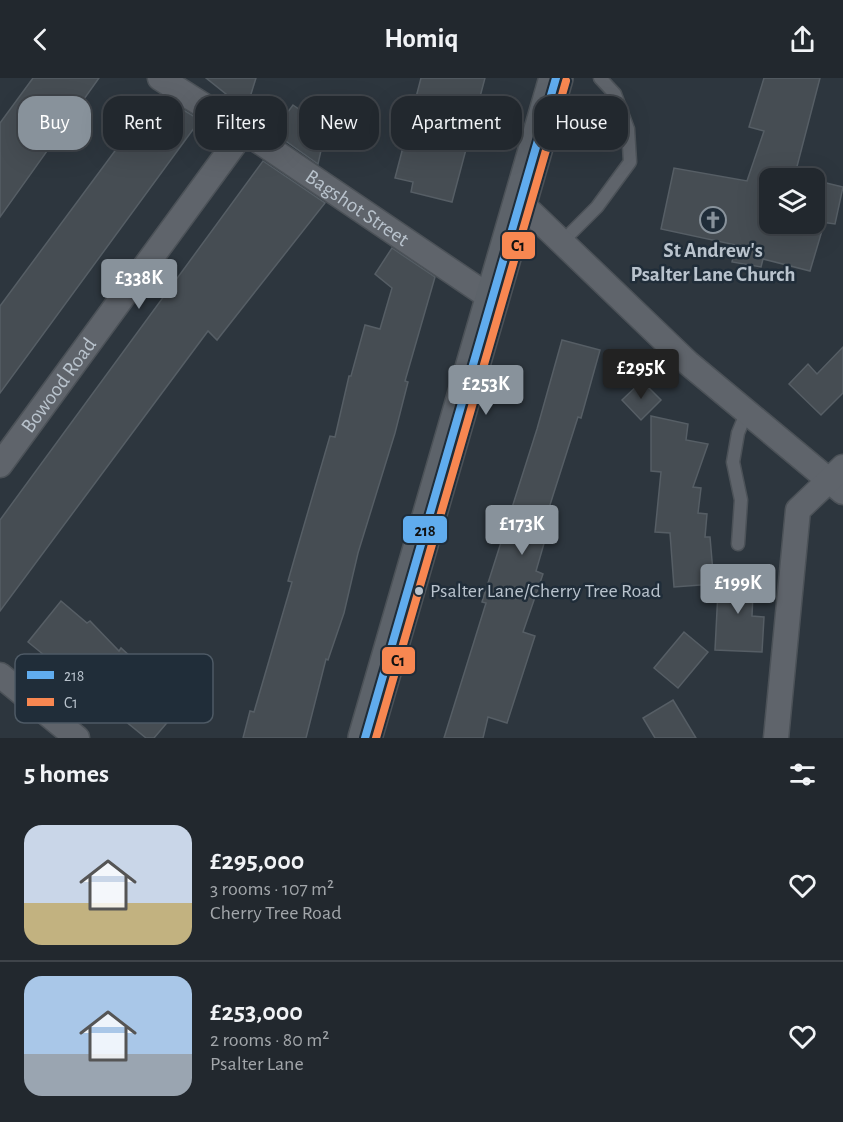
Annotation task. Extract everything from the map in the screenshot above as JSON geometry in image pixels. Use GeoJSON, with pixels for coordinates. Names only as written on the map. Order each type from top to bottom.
{"type":"FeatureCollection","features":[{"type":"Feature","properties":{"kind":"street"},"geometry":{"type":"LineString","coordinates":[[365,738],[556,78]]}},
{"type":"Feature","properties":{"kind":"street","name":"Bagshot Street"},"geometry":{"type":"LineString","coordinates":[[168,80],[195,98]]}},
{"type":"Feature","properties":{"kind":"street","name":"Bowood Road"},"geometry":{"type":"LineString","coordinates":[[0,465],[230,150]]}},
{"type":"Feature","properties":{"kind":"street","name":"Bagshot Street"},"geometry":{"type":"LineString","coordinates":[[272,150],[491,298]]}},
{"type":"Feature","properties":{"kind":"street"},"geometry":{"type":"LineString","coordinates":[[519,201],[688,363],[747,411],[839,479],[798,510],[776,738]]}},
{"type":"Feature","properties":{"kind":"street"},"geometry":{"type":"LineString","coordinates":[[0,675],[15,687]]}},
{"type":"Feature","properties":{"kind":"street"},"geometry":{"type":"LineString","coordinates":[[59,723],[77,738]]}},
{"type":"Feature","properties":{"kind":"lane"},"geometry":{"type":"LineString","coordinates":[[561,243],[597,207],[630,162],[628,129],[615,94],[600,78]]}},
{"type":"Feature","properties":{"kind":"lane"},"geometry":{"type":"LineString","coordinates":[[738,544],[741,500],[733,462],[738,433],[747,411]]}},
{"type":"Feature","properties":{"kind":"building"},"geometry":{"type":"Polygon","coordinates":[[[33,78],[99,78],[86,96],[20,96],[33,78]]]}},
{"type":"Feature","properties":{"kind":"building"},"geometry":{"type":"Polygon","coordinates":[[[206,78],[256,78],[250,96],[228,96],[206,78]]]}},
{"type":"Feature","properties":{"kind":"building"},"geometry":{"type":"Polygon","coordinates":[[[421,78],[485,78],[480,96],[416,96],[421,78]]]}},
{"type":"Feature","properties":{"kind":"building","name":"St Andrew's Psalter Lane Church"},"geometry":{"type":"Polygon","coordinates":[[[764,78],[820,78],[797,168],[759,168],[759,234],[821,234],[810,271],[763,259],[761,267],[732,262],[736,245],[661,229],[674,168],[747,181],[764,131],[749,127],[764,78]]]}},
{"type":"Feature","properties":{"kind":"building"},"geometry":{"type":"Polygon","coordinates":[[[18,98],[18,150],[48,150],[0,217],[0,123],[18,98]]]}},
{"type":"Feature","properties":{"kind":"building"},"geometry":{"type":"Polygon","coordinates":[[[293,105],[299,109],[299,150],[321,150],[318,164],[287,142],[287,113],[293,105]]]}},
{"type":"Feature","properties":{"kind":"building"},"geometry":{"type":"Polygon","coordinates":[[[183,110],[195,117],[195,127],[183,143],[183,110]]]}},
{"type":"Feature","properties":{"kind":"building"},"geometry":{"type":"Polygon","coordinates":[[[116,150],[178,150],[0,393],[0,306],[116,150]]]}},
{"type":"Feature","properties":{"kind":"building"},"geometry":{"type":"Polygon","coordinates":[[[402,150],[466,150],[452,202],[411,192],[413,182],[395,178],[402,150]]]}},
{"type":"Feature","properties":{"kind":"building"},"geometry":{"type":"Polygon","coordinates":[[[263,161],[325,203],[217,340],[208,331],[0,611],[0,520],[263,161]]]}},
{"type":"Feature","properties":{"kind":"building"},"geometry":{"type":"Polygon","coordinates":[[[825,183],[843,187],[835,224],[825,223],[825,183]]]}},
{"type":"Feature","properties":{"kind":"building"},"geometry":{"type":"Polygon","coordinates":[[[392,248],[435,277],[405,381],[408,382],[395,433],[358,553],[344,613],[328,660],[326,659],[306,738],[243,738],[250,711],[254,712],[292,582],[288,581],[298,546],[330,436],[335,437],[349,376],[351,376],[365,325],[380,329],[392,288],[375,274],[392,248]]]}},
{"type":"Feature","properties":{"kind":"building"},"geometry":{"type":"Polygon","coordinates":[[[562,340],[600,350],[581,418],[578,417],[549,508],[554,509],[536,571],[543,574],[523,632],[535,636],[507,723],[488,717],[483,738],[444,738],[486,603],[482,602],[537,429],[562,340]]]}},
{"type":"Feature","properties":{"kind":"building"},"geometry":{"type":"Polygon","coordinates":[[[843,347],[843,393],[821,415],[789,384],[808,364],[817,374],[843,347]]]}},
{"type":"Feature","properties":{"kind":"building"},"geometry":{"type":"Polygon","coordinates":[[[642,381],[661,400],[641,420],[622,400],[642,381]]]}},
{"type":"Feature","properties":{"kind":"building"},"geometry":{"type":"Polygon","coordinates":[[[651,416],[688,424],[686,440],[708,444],[693,487],[701,488],[698,513],[707,514],[705,537],[710,537],[714,584],[674,587],[670,533],[655,532],[661,472],[651,471],[651,416]]]}},
{"type":"Feature","properties":{"kind":"building"},"geometry":{"type":"Polygon","coordinates":[[[736,569],[754,570],[752,616],[764,617],[762,652],[715,650],[718,591],[736,569]]]}},
{"type":"Feature","properties":{"kind":"building"},"geometry":{"type":"Polygon","coordinates":[[[61,601],[87,623],[90,621],[119,651],[121,648],[128,654],[43,654],[28,642],[61,601]]]}},
{"type":"Feature","properties":{"kind":"building"},"geometry":{"type":"Polygon","coordinates":[[[684,632],[708,652],[678,688],[654,668],[684,632]]]}},
{"type":"Feature","properties":{"kind":"building"},"geometry":{"type":"Polygon","coordinates":[[[673,700],[696,738],[655,738],[643,718],[673,700]]]}},
{"type":"Feature","properties":{"kind":"building"},"geometry":{"type":"Polygon","coordinates":[[[128,723],[167,723],[154,738],[146,738],[128,723]]]}},
{"type":"Feature","properties":{"kind":"transit line","name":"218"},"geometry":{"type":"LineString","coordinates":[[365,738],[556,78]]}},
{"type":"Feature","properties":{"kind":"transit line","name":"C1"},"geometry":{"type":"LineString","coordinates":[[376,738],[566,81]]}},
{"type":"Feature","properties":{"kind":"place","name":"St Andrew's Psalter Lane Church"},"geometry":{"type":"Point","coordinates":[713,220]}},
{"type":"Feature","properties":{"kind":"place","name":"Psalter Lane/Cherry Tree Road"},"geometry":{"type":"Point","coordinates":[419,591]}}]}
